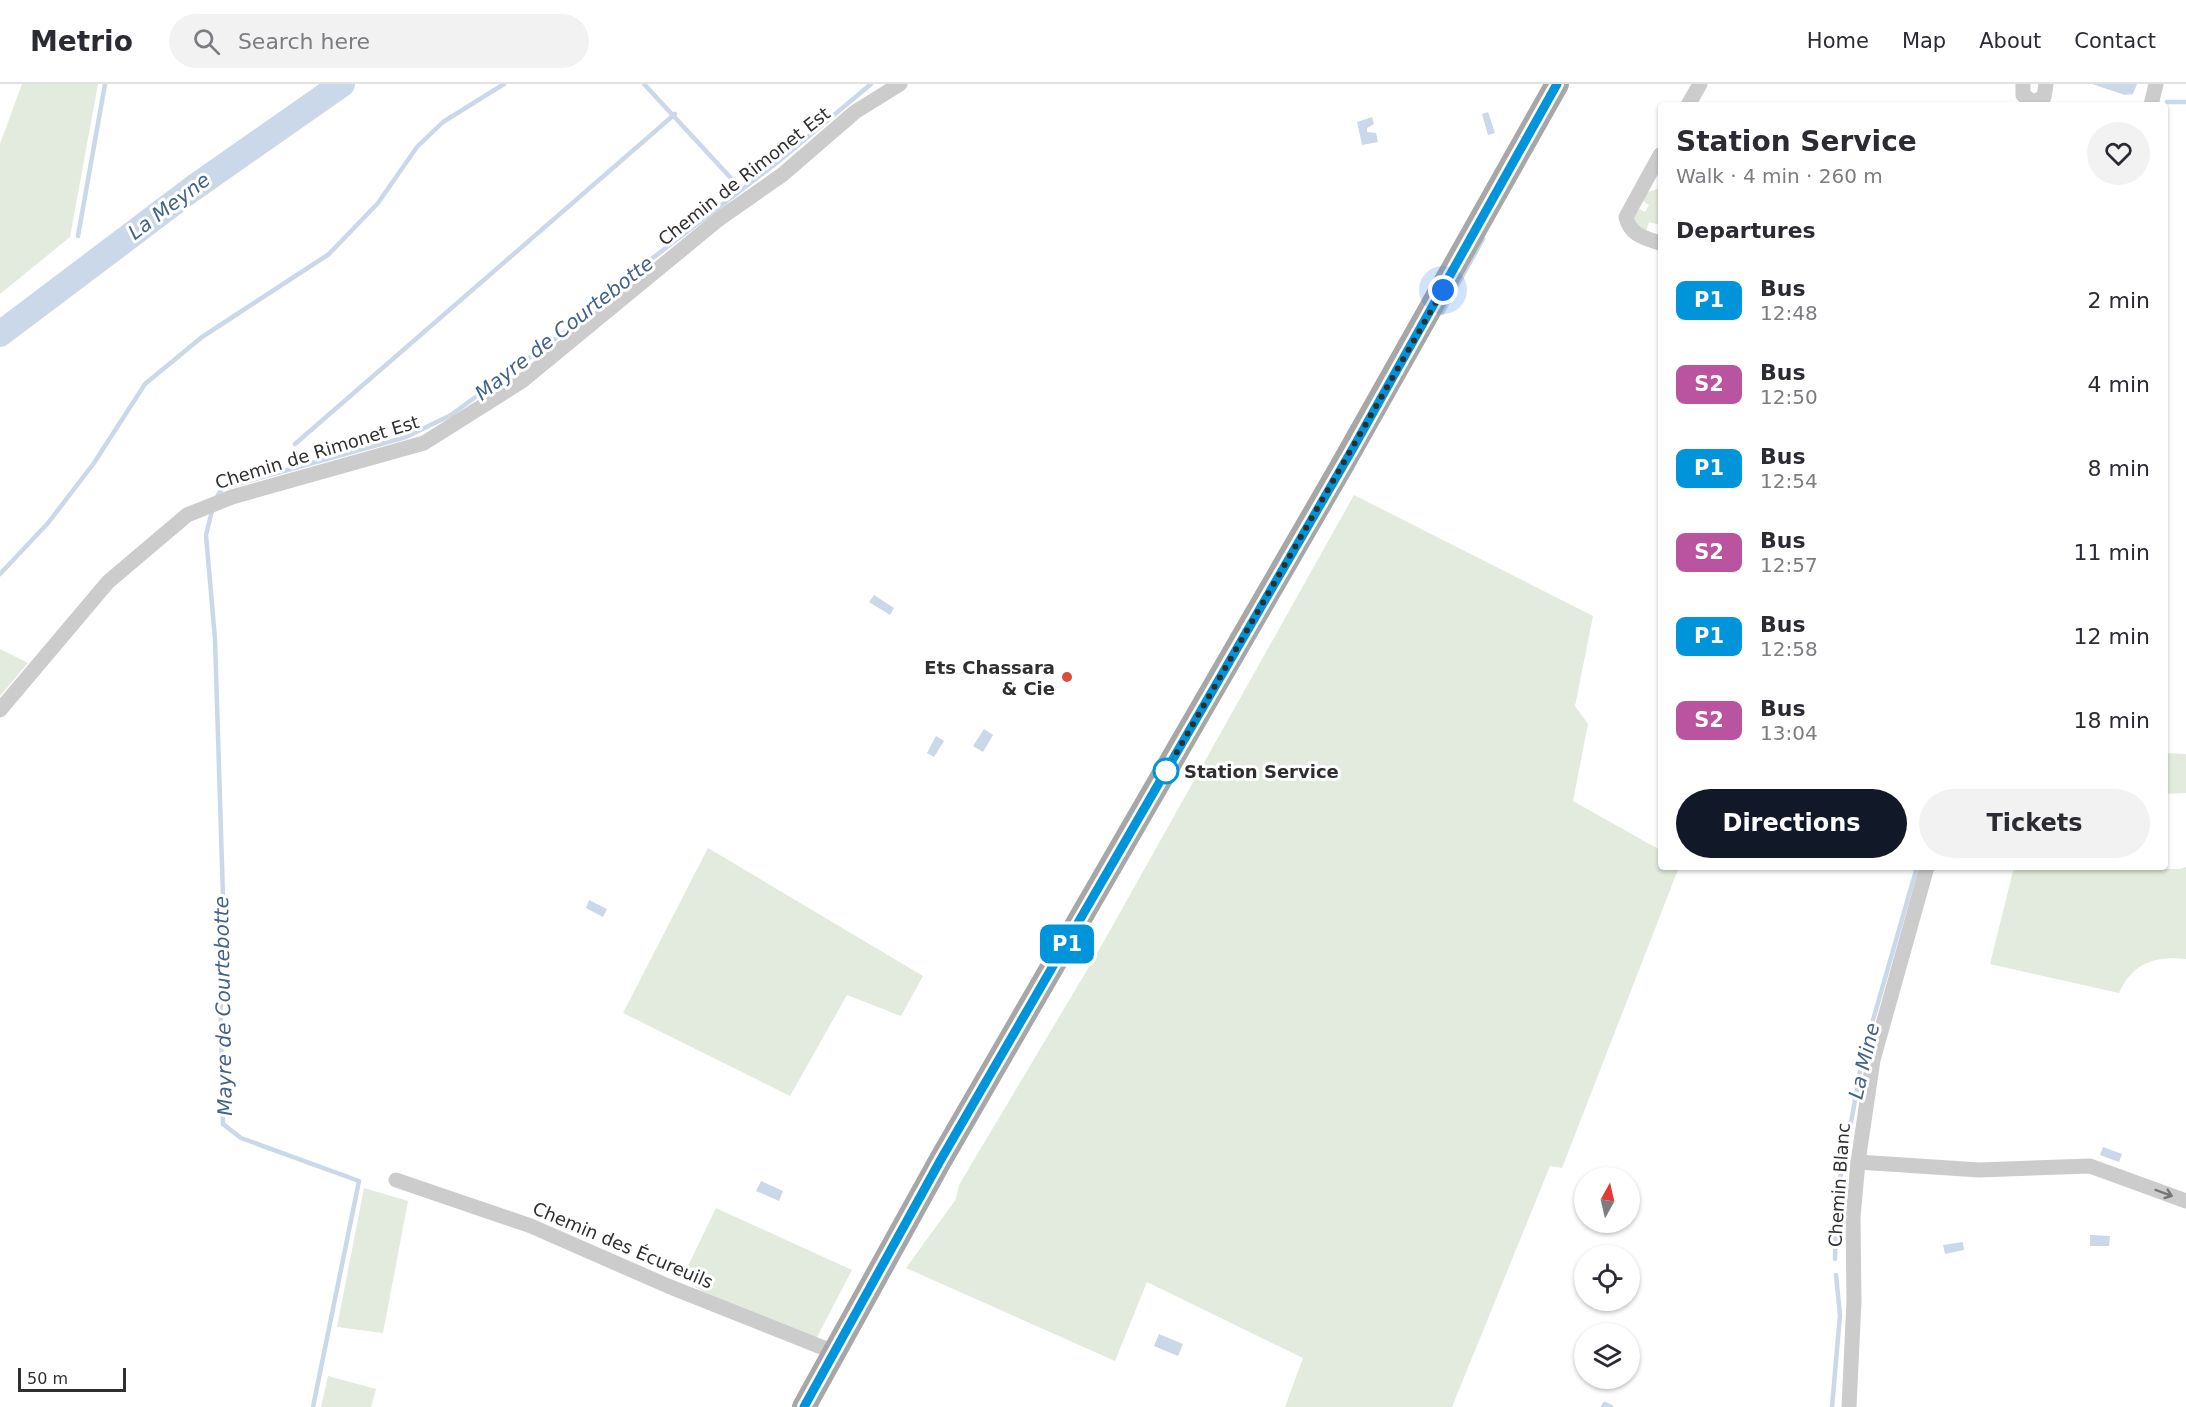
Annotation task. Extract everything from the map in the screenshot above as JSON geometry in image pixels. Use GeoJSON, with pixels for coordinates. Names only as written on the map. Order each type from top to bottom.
{"type":"FeatureCollection","features":[{"type":"Feature","properties":{"kind":"main road"},"geometry":{"type":"LineString","coordinates":[[804,1407],[940,1161],[1431,310],[1557,84]]}},
{"type":"Feature","properties":{"kind":"street","name":"Chemin de Rimonet Est"},"geometry":{"type":"LineString","coordinates":[[0,710],[108,582],[187,515],[232,497],[424,443],[522,381],[718,219],[782,175],[855,112],[900,84]]}},
{"type":"Feature","properties":{"kind":"street"},"geometry":{"type":"LineString","coordinates":[[1690,102],[1700,84]]}},
{"type":"Feature","properties":{"kind":"street"},"geometry":{"type":"LineString","coordinates":[[2023,84],[2023,95],[2032,102]]}},
{"type":"Feature","properties":{"kind":"street"},"geometry":{"type":"LineString","coordinates":[[2035,102],[2044,97],[2046,84]]}},
{"type":"Feature","properties":{"kind":"street"},"geometry":{"type":"LineString","coordinates":[[2152,102],[2156,84]]}},
{"type":"Feature","properties":{"kind":"street"},"geometry":{"type":"LineString","coordinates":[[1655,175],[1626,217],[1628,226],[1637,236],[1658,242]]}},
{"type":"Feature","properties":{"kind":"street","name":"Chemin Blanc"},"geometry":{"type":"LineString","coordinates":[[1849,1407],[1854,1301],[1853,1217],[1858,1162],[1873,1060],[1927,870]]}},
{"type":"Feature","properties":{"kind":"street"},"geometry":{"type":"LineString","coordinates":[[1858,1162],[1979,1170],[2090,1166],[2186,1201]]}},
{"type":"Feature","properties":{"kind":"street","name":"Chemin des Écureuils"},"geometry":{"type":"LineString","coordinates":[[396,1180],[531,1226],[668,1286],[834,1352]]}},
{"type":"Feature","properties":{"kind":"shaded area"},"geometry":{"type":"Polygon","coordinates":[[[22,84],[98,84],[70,237],[0,294],[0,144],[22,84]]]}},
{"type":"Feature","properties":{"kind":"shaded area"},"geometry":{"type":"Polygon","coordinates":[[[1658,189],[1658,224],[1649,222],[1646,231],[1636,225],[1634,217],[1636,207],[1645,212],[1649,205],[1641,200],[1648,192],[1658,189]]]}},
{"type":"Feature","properties":{"kind":"shaded area"},"geometry":{"type":"Polygon","coordinates":[[[1354,495],[1593,616],[1575,706],[1588,724],[1573,801],[1658,849],[1658,870],[1678,870],[1562,1168],[1550,1166],[1452,1407],[1285,1407],[1303,1358],[1147,1282],[1115,1361],[906,1268],[956,1199],[959,1185],[1099,950],[1354,495]]]}},
{"type":"Feature","properties":{"kind":"shaded area"},"geometry":{"type":"Polygon","coordinates":[[[0,649],[28,663],[0,696],[0,649]]]}},
{"type":"Feature","properties":{"kind":"shaded area"},"geometry":{"type":"Polygon","coordinates":[[[2168,753],[2186,754],[2186,793],[2168,794],[2168,753]]]}},
{"type":"Feature","properties":{"kind":"shaded area"},"geometry":{"type":"Polygon","coordinates":[[[708,848],[923,976],[901,1016],[847,995],[790,1096],[623,1013],[708,848]]]}},
{"type":"Feature","properties":{"kind":"shaded area"},"geometry":{"type":"Polygon","coordinates":[[[2186,867],[2186,959],[2164,959],[2138,968],[2119,993],[1990,964],[2013,870],[2168,870],[2186,867]]]}},
{"type":"Feature","properties":{"kind":"shaded area"},"geometry":{"type":"Polygon","coordinates":[[[364,1188],[408,1201],[383,1333],[337,1327],[364,1188]]]}},
{"type":"Feature","properties":{"kind":"shaded area"},"geometry":{"type":"Polygon","coordinates":[[[716,1208],[852,1270],[815,1341],[720,1303],[694,1286],[697,1276],[685,1272],[716,1208]]]}},
{"type":"Feature","properties":{"kind":"shaded area"},"geometry":{"type":"Polygon","coordinates":[[[328,1376],[376,1389],[371,1407],[321,1407],[328,1376]]]}},
{"type":"Feature","properties":{"kind":"water"},"geometry":{"type":"Polygon","coordinates":[[[2092,84],[2137,84],[2133,94],[2125,95],[2092,84]]]}},
{"type":"Feature","properties":{"kind":"water"},"geometry":{"type":"Polygon","coordinates":[[[1488,112],[1495,133],[1488,135],[1482,114],[1488,112]]]}},
{"type":"Feature","properties":{"kind":"water"},"geometry":{"type":"Polygon","coordinates":[[[1372,117],[1374,124],[1367,128],[1367,132],[1376,133],[1378,142],[1362,145],[1357,122],[1372,117]]]}},
{"type":"Feature","properties":{"kind":"water"},"geometry":{"type":"Polygon","coordinates":[[[874,595],[894,608],[890,615],[869,602],[874,595]]]}},
{"type":"Feature","properties":{"kind":"water"},"geometry":{"type":"Polygon","coordinates":[[[984,729],[993,735],[983,752],[973,746],[984,729]]]}},
{"type":"Feature","properties":{"kind":"water"},"geometry":{"type":"Polygon","coordinates":[[[936,736],[944,741],[934,757],[927,753],[936,736]]]}},
{"type":"Feature","properties":{"kind":"water"},"geometry":{"type":"Polygon","coordinates":[[[589,900],[607,909],[603,917],[586,908],[589,900]]]}},
{"type":"Feature","properties":{"kind":"water"},"geometry":{"type":"Polygon","coordinates":[[[2103,1147],[2122,1154],[2119,1162],[2100,1155],[2103,1147]]]}},
{"type":"Feature","properties":{"kind":"water"},"geometry":{"type":"Polygon","coordinates":[[[761,1181],[783,1191],[779,1201],[756,1191],[761,1181]]]}},
{"type":"Feature","properties":{"kind":"water"},"geometry":{"type":"Polygon","coordinates":[[[2090,1235],[2110,1236],[2109,1246],[2090,1246],[2090,1235]]]}},
{"type":"Feature","properties":{"kind":"water"},"geometry":{"type":"Polygon","coordinates":[[[1963,1242],[1964,1250],[1945,1254],[1943,1245],[1963,1242]]]}},
{"type":"Feature","properties":{"kind":"water"},"geometry":{"type":"Polygon","coordinates":[[[1159,1334],[1183,1344],[1178,1356],[1154,1346],[1159,1334]]]}},
{"type":"Feature","properties":{"kind":"waterway"},"geometry":{"type":"LineString","coordinates":[[78,236],[105,84]]}},
{"type":"Feature","properties":{"kind":"waterway","name":"La Meyne"},"geometry":{"type":"LineString","coordinates":[[0,334],[192,189],[342,84]]}},
{"type":"Feature","properties":{"kind":"waterway"},"geometry":{"type":"LineString","coordinates":[[0,574],[48,523],[94,463],[145,384],[202,337],[329,254],[378,203],[417,147],[443,122],[504,84]]}},
{"type":"Feature","properties":{"kind":"waterway"},"geometry":{"type":"LineString","coordinates":[[644,84],[741,189]]}},
{"type":"Feature","properties":{"kind":"waterway","name":"Mayre de Courtebotte"},"geometry":{"type":"LineString","coordinates":[[218,495],[223,488],[406,437],[451,415],[574,325],[628,277],[779,161],[871,84]]}},
{"type":"Feature","properties":{"kind":"waterway","name":"La Mine"},"geometry":{"type":"LineString","coordinates":[[2167,102],[2186,102]]}},
{"type":"Feature","properties":{"kind":"waterway"},"geometry":{"type":"LineString","coordinates":[[295,444],[675,114]]}},
{"type":"Feature","properties":{"kind":"waterway"},"geometry":{"type":"LineString","coordinates":[[1442,313],[1483,239]]}},
{"type":"Feature","properties":{"kind":"waterway","name":"Mayre de Courtebotte"},"geometry":{"type":"LineString","coordinates":[[212,511],[206,535],[215,639],[223,897],[220,977],[223,1124],[241,1138],[359,1181],[313,1407]]}},
{"type":"Feature","properties":{"kind":"waterway","name":"La Mine"},"geometry":{"type":"LineString","coordinates":[[1835,1259],[1837,1187],[1843,1168],[1863,1055],[1916,870]]}},
{"type":"Feature","properties":{"kind":"waterway","name":"La Mine"},"geometry":{"type":"LineString","coordinates":[[1832,1407],[1840,1315],[1836,1275]]}},
{"type":"Feature","properties":{"kind":"waterway","name":"La Mine"},"geometry":{"type":"LineString","coordinates":[[1603,1407],[1605,1404],[1611,1407]]}},
{"type":"Feature","properties":{"kind":"bus line","name":"P1"},"geometry":{"type":"LineString","coordinates":[[804,1407],[940,1161],[1352,450],[1557,84]]}},
{"type":"Feature","properties":{"kind":"place","name":"Ets Chassara & Cie"},"geometry":{"type":"Point","coordinates":[1067,677]}},
{"type":"Feature","properties":{"kind":"place","name":"Station Service"},"geometry":{"type":"Point","coordinates":[1166,771]}},
{"type":"Feature","properties":{"kind":"route"},"geometry":{"type":"LineString","coordinates":[[1166,771],[1443,290]]}}]}
